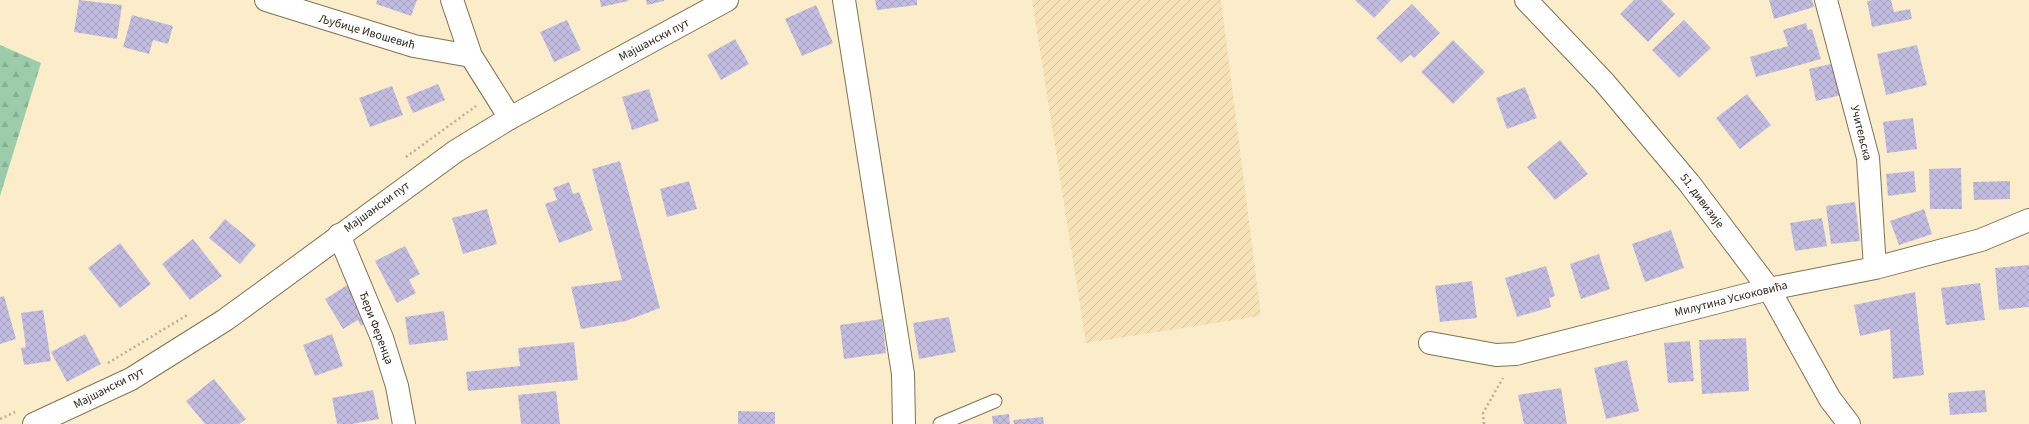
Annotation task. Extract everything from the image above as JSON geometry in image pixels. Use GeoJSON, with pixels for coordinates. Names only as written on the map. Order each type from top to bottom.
{"type":"FeatureCollection","features":[{"type":"Feature","properties":{"kind":"street","name":"Љубице Ивошевић"},"geometry":{"type":"LineString","coordinates":[[266,0],[414,46],[471,56]]}},
{"type":"Feature","properties":{"kind":"street"},"geometry":{"type":"LineString","coordinates":[[452,0],[471,56],[510,118]]}},
{"type":"Feature","properties":{"kind":"street","name":"Мајшански пут"},"geometry":{"type":"LineString","coordinates":[[34,424],[131,378],[225,320],[339,235],[456,151],[510,118],[727,0]]}},
{"type":"Feature","properties":{"kind":"street"},"geometry":{"type":"LineString","coordinates":[[844,0],[904,374],[904,424]]}},
{"type":"Feature","properties":{"kind":"street","name":"51. дивизије"},"geometry":{"type":"LineString","coordinates":[[1526,0],[1604,82],[1689,183],[1768,289],[1830,399],[1849,424]]}},
{"type":"Feature","properties":{"kind":"street","name":"Учитељска"},"geometry":{"type":"LineString","coordinates":[[1826,0],[1868,158],[1874,268]]}},
{"type":"Feature","properties":{"kind":"street","name":"Милутина Ускоковића"},"geometry":{"type":"LineString","coordinates":[[1430,343],[1496,355],[1516,354],[1768,289],[1874,268],[1981,240],[2029,220]]}},
{"type":"Feature","properties":{"kind":"street","name":"Ђери Ференца"},"geometry":{"type":"LineString","coordinates":[[339,235],[382,338],[397,386],[404,424]]}},
{"type":"Feature","properties":{"kind":"lane"},"geometry":{"type":"LineString","coordinates":[[940,424],[995,401]]}},
{"type":"Feature","properties":{"kind":"path"},"geometry":{"type":"LineString","coordinates":[[1484,424],[1483,414],[1516,354]]}},
{"type":"Feature","properties":{"kind":"shaded area"},"geometry":{"type":"Polygon","coordinates":[[[1032,0],[1221,0],[1261,316],[1086,343],[1032,0]]]}},
{"type":"Feature","properties":{"kind":"green space"},"geometry":{"type":"Polygon","coordinates":[[[0,45],[41,63],[0,196],[0,45]]]}},
{"type":"Feature","properties":{"kind":"building"},"geometry":{"type":"Polygon","coordinates":[[[79,0],[122,5],[117,39],[74,32],[79,0]]]}},
{"type":"Feature","properties":{"kind":"building"},"geometry":{"type":"Polygon","coordinates":[[[377,0],[417,0],[411,16],[376,4],[377,0]]]}},
{"type":"Feature","properties":{"kind":"building"},"geometry":{"type":"Polygon","coordinates":[[[600,0],[628,0],[628,1],[601,7],[600,0]]]}},
{"type":"Feature","properties":{"kind":"building"},"geometry":{"type":"Polygon","coordinates":[[[646,0],[664,0],[664,1],[647,5],[646,0]]]}},
{"type":"Feature","properties":{"kind":"building"},"geometry":{"type":"Polygon","coordinates":[[[875,0],[917,0],[917,5],[877,10],[875,0]]]}},
{"type":"Feature","properties":{"kind":"building"},"geometry":{"type":"Polygon","coordinates":[[[1355,0],[1391,0],[1374,18],[1355,0]]]}},
{"type":"Feature","properties":{"kind":"building"},"geometry":{"type":"Polygon","coordinates":[[[1634,0],[1661,0],[1675,14],[1648,42],[1620,14],[1634,0]]]}},
{"type":"Feature","properties":{"kind":"building"},"geometry":{"type":"Polygon","coordinates":[[[1769,0],[1812,0],[1814,7],[1774,19],[1769,0]]]}},
{"type":"Feature","properties":{"kind":"building"},"geometry":{"type":"Polygon","coordinates":[[[1891,0],[1894,12],[1910,9],[1912,19],[1872,27],[1867,1],[1891,0]]]}},
{"type":"Feature","properties":{"kind":"building"},"geometry":{"type":"Polygon","coordinates":[[[1412,4],[1440,33],[1414,58],[1410,55],[1401,63],[1376,38],[1412,4]]]}},
{"type":"Feature","properties":{"kind":"building"},"geometry":{"type":"Polygon","coordinates":[[[816,5],[833,43],[802,56],[785,19],[816,5]]]}},
{"type":"Feature","properties":{"kind":"building"},"geometry":{"type":"Polygon","coordinates":[[[132,15],[173,26],[168,44],[153,40],[149,54],[123,47],[132,15]]]}},
{"type":"Feature","properties":{"kind":"building"},"geometry":{"type":"Polygon","coordinates":[[[567,20],[581,50],[554,62],[540,32],[567,20]]]}},
{"type":"Feature","properties":{"kind":"building"},"geometry":{"type":"Polygon","coordinates":[[[1684,20],[1711,48],[1679,78],[1652,50],[1684,20]]]}},
{"type":"Feature","properties":{"kind":"building"},"geometry":{"type":"Polygon","coordinates":[[[1806,23],[1808,30],[1812,29],[1821,59],[1756,77],[1750,57],[1788,46],[1783,30],[1806,23]]]}},
{"type":"Feature","properties":{"kind":"building"},"geometry":{"type":"Polygon","coordinates":[[[735,39],[749,64],[721,80],[707,55],[735,39]]]}},
{"type":"Feature","properties":{"kind":"building"},"geometry":{"type":"Polygon","coordinates":[[[1453,40],[1485,72],[1453,104],[1421,72],[1453,40]]]}},
{"type":"Feature","properties":{"kind":"building"},"geometry":{"type":"Polygon","coordinates":[[[1917,45],[1927,85],[1886,95],[1877,54],[1917,45]]]}},
{"type":"Feature","properties":{"kind":"building"},"geometry":{"type":"Polygon","coordinates":[[[1839,62],[1846,94],[1816,101],[1809,69],[1839,62]]]}},
{"type":"Feature","properties":{"kind":"building"},"geometry":{"type":"Polygon","coordinates":[[[438,84],[445,100],[413,113],[406,97],[438,84]]]}},
{"type":"Feature","properties":{"kind":"building"},"geometry":{"type":"Polygon","coordinates":[[[392,86],[403,115],[370,127],[359,98],[392,86]]]}},
{"type":"Feature","properties":{"kind":"building"},"geometry":{"type":"Polygon","coordinates":[[[1525,87],[1537,118],[1507,129],[1496,98],[1525,87]]]}},
{"type":"Feature","properties":{"kind":"building"},"geometry":{"type":"Polygon","coordinates":[[[649,89],[659,121],[632,130],[622,97],[649,89]]]}},
{"type":"Feature","properties":{"kind":"building"},"geometry":{"type":"Polygon","coordinates":[[[1747,94],[1771,125],[1740,149],[1716,118],[1747,94]]]}},
{"type":"Feature","properties":{"kind":"building"},"geometry":{"type":"Polygon","coordinates":[[[1913,118],[1917,149],[1887,153],[1883,122],[1913,118]]]}},
{"type":"Feature","properties":{"kind":"building"},"geometry":{"type":"Polygon","coordinates":[[[1560,140],[1588,174],[1555,200],[1527,167],[1560,140]]]}},
{"type":"Feature","properties":{"kind":"building"},"geometry":{"type":"Polygon","coordinates":[[[620,161],[660,308],[626,321],[581,329],[571,287],[622,280],[592,169],[620,161]]]}},
{"type":"Feature","properties":{"kind":"building"},"geometry":{"type":"Polygon","coordinates":[[[1961,168],[1962,209],[1930,209],[1929,169],[1961,168]]]}},
{"type":"Feature","properties":{"kind":"building"},"geometry":{"type":"Polygon","coordinates":[[[1914,171],[1916,192],[1888,196],[1886,174],[1914,171]]]}},
{"type":"Feature","properties":{"kind":"building"},"geometry":{"type":"Polygon","coordinates":[[[689,181],[697,209],[667,217],[660,189],[689,181]]]}},
{"type":"Feature","properties":{"kind":"building"},"geometry":{"type":"Polygon","coordinates":[[[2010,181],[2010,199],[1974,200],[1973,182],[2010,181]]]}},
{"type":"Feature","properties":{"kind":"building"},"geometry":{"type":"Polygon","coordinates":[[[569,182],[573,194],[579,192],[593,230],[559,243],[545,204],[557,200],[553,188],[569,182]]]}},
{"type":"Feature","properties":{"kind":"building"},"geometry":{"type":"Polygon","coordinates":[[[1855,202],[1860,241],[1831,244],[1826,206],[1855,202]]]}},
{"type":"Feature","properties":{"kind":"building"},"geometry":{"type":"Polygon","coordinates":[[[487,209],[497,244],[463,254],[452,218],[487,209]]]}},
{"type":"Feature","properties":{"kind":"building"},"geometry":{"type":"Polygon","coordinates":[[[1924,209],[1932,234],[1899,245],[1890,221],[1924,209]]]}},
{"type":"Feature","properties":{"kind":"building"},"geometry":{"type":"Polygon","coordinates":[[[1822,218],[1827,246],[1795,251],[1790,223],[1822,218]]]}},
{"type":"Feature","properties":{"kind":"building"},"geometry":{"type":"Polygon","coordinates":[[[225,219],[256,245],[240,264],[209,238],[225,219]]]}},
{"type":"Feature","properties":{"kind":"building"},"geometry":{"type":"Polygon","coordinates":[[[1671,230],[1684,268],[1645,282],[1632,244],[1671,230]]]}},
{"type":"Feature","properties":{"kind":"building"},"geometry":{"type":"Polygon","coordinates":[[[193,239],[222,276],[190,300],[162,264],[193,239]]]}},
{"type":"Feature","properties":{"kind":"building"},"geometry":{"type":"Polygon","coordinates":[[[120,243],[151,284],[120,308],[88,268],[120,243]]]}},
{"type":"Feature","properties":{"kind":"building"},"geometry":{"type":"Polygon","coordinates":[[[405,246],[420,274],[409,280],[416,293],[397,303],[375,261],[405,246]]]}},
{"type":"Feature","properties":{"kind":"building"},"geometry":{"type":"Polygon","coordinates":[[[1599,254],[1610,289],[1581,299],[1570,264],[1599,254]]]}},
{"type":"Feature","properties":{"kind":"building"},"geometry":{"type":"Polygon","coordinates":[[[2029,265],[2029,307],[1999,310],[1995,268],[2029,265]]]}},
{"type":"Feature","properties":{"kind":"building"},"geometry":{"type":"Polygon","coordinates":[[[1546,266],[1555,296],[1549,298],[1551,307],[1517,317],[1505,278],[1546,266]]]}},
{"type":"Feature","properties":{"kind":"building"},"geometry":{"type":"Polygon","coordinates":[[[354,281],[373,319],[361,326],[358,320],[343,329],[325,299],[354,281]]]}},
{"type":"Feature","properties":{"kind":"building"},"geometry":{"type":"Polygon","coordinates":[[[1472,281],[1477,318],[1440,322],[1435,286],[1472,281]]]}},
{"type":"Feature","properties":{"kind":"building"},"geometry":{"type":"Polygon","coordinates":[[[1980,283],[1985,320],[1946,325],[1941,288],[1980,283]]]}},
{"type":"Feature","properties":{"kind":"building"},"geometry":{"type":"Polygon","coordinates":[[[1915,292],[1924,375],[1893,379],[1890,329],[1860,336],[1854,305],[1915,292]]]}},
{"type":"Feature","properties":{"kind":"building"},"geometry":{"type":"Polygon","coordinates":[[[4,296],[16,339],[0,344],[0,297],[4,296]]]}},
{"type":"Feature","properties":{"kind":"building"},"geometry":{"type":"Polygon","coordinates":[[[43,310],[51,361],[24,365],[21,348],[26,347],[21,313],[43,310]]]}},
{"type":"Feature","properties":{"kind":"building"},"geometry":{"type":"Polygon","coordinates":[[[444,311],[448,340],[409,345],[405,317],[444,311]]]}},
{"type":"Feature","properties":{"kind":"building"},"geometry":{"type":"Polygon","coordinates":[[[949,317],[956,352],[919,359],[913,323],[949,317]]]}},
{"type":"Feature","properties":{"kind":"building"},"geometry":{"type":"Polygon","coordinates":[[[882,319],[886,353],[844,359],[840,325],[882,319]]]}},
{"type":"Feature","properties":{"kind":"building"},"geometry":{"type":"Polygon","coordinates":[[[85,334],[101,364],[67,382],[51,352],[85,334]]]}},
{"type":"Feature","properties":{"kind":"building"},"geometry":{"type":"Polygon","coordinates":[[[332,334],[343,366],[315,376],[303,345],[332,334]]]}},
{"type":"Feature","properties":{"kind":"building"},"geometry":{"type":"Polygon","coordinates":[[[1746,338],[1749,391],[1702,394],[1699,340],[1746,338]]]}},
{"type":"Feature","properties":{"kind":"building"},"geometry":{"type":"Polygon","coordinates":[[[1690,341],[1694,381],[1668,383],[1664,343],[1690,341]]]}},
{"type":"Feature","properties":{"kind":"building"},"geometry":{"type":"Polygon","coordinates":[[[574,342],[578,380],[468,391],[466,372],[520,366],[518,348],[574,342]]]}},
{"type":"Feature","properties":{"kind":"building"},"geometry":{"type":"Polygon","coordinates":[[[1627,360],[1639,411],[1606,419],[1594,368],[1627,360]]]}},
{"type":"Feature","properties":{"kind":"building"},"geometry":{"type":"Polygon","coordinates":[[[214,379],[246,419],[239,424],[205,424],[186,401],[214,379]]]}},
{"type":"Feature","properties":{"kind":"building"},"geometry":{"type":"Polygon","coordinates":[[[1561,388],[1567,424],[1524,424],[1518,395],[1561,388]]]}},
{"type":"Feature","properties":{"kind":"building"},"geometry":{"type":"Polygon","coordinates":[[[373,390],[379,419],[352,424],[337,424],[332,398],[373,390]]]}},
{"type":"Feature","properties":{"kind":"building"},"geometry":{"type":"Polygon","coordinates":[[[1985,390],[1987,412],[1950,415],[1948,393],[1985,390]]]}},
{"type":"Feature","properties":{"kind":"building"},"geometry":{"type":"Polygon","coordinates":[[[556,391],[560,424],[521,424],[518,395],[556,391]]]}},
{"type":"Feature","properties":{"kind":"building"},"geometry":{"type":"Polygon","coordinates":[[[738,411],[775,412],[775,424],[738,424],[738,411]]]}},
{"type":"Feature","properties":{"kind":"building"},"geometry":{"type":"Polygon","coordinates":[[[1009,414],[1010,424],[993,424],[992,416],[1009,414]]]}},
{"type":"Feature","properties":{"kind":"building"},"geometry":{"type":"Polygon","coordinates":[[[1043,417],[1044,424],[1014,424],[1013,420],[1043,417]]]}}]}
